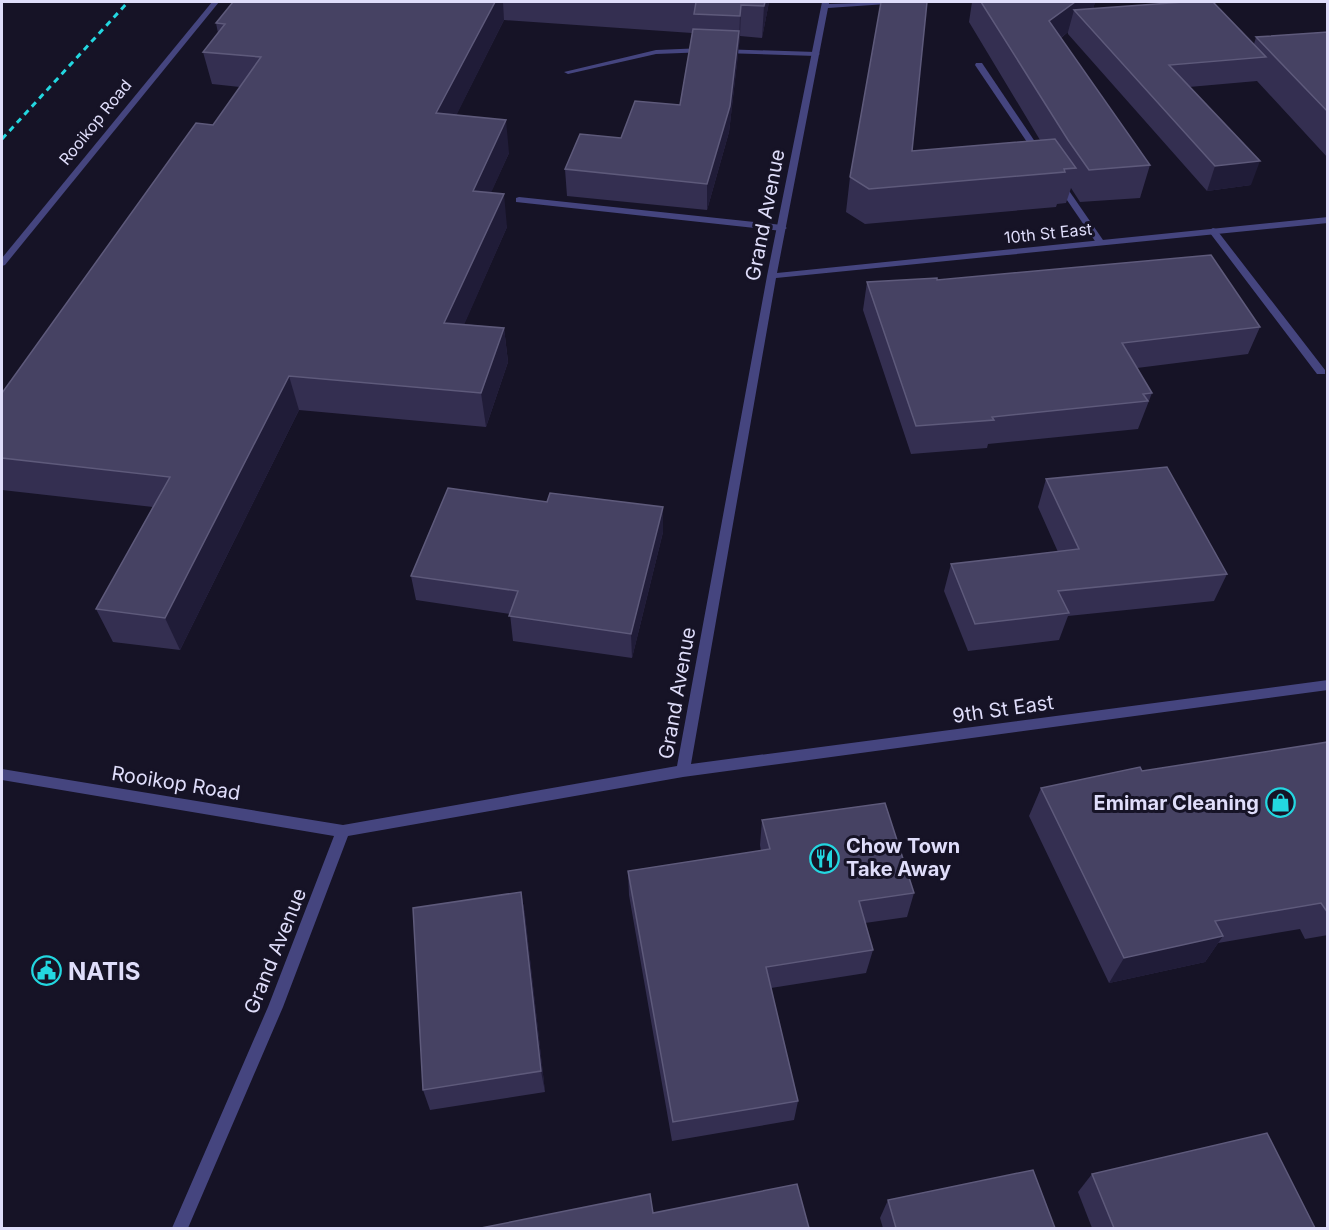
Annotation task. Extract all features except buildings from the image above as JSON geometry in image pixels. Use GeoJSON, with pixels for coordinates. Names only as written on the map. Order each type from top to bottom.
{"type":"FeatureCollection","features":[{"type":"Feature","properties":{"kind":"street","name":"Rooikop Road"},"geometry":{"type":"LineString","coordinates":[[2,263],[215,2]]}},
{"type":"Feature","properties":{"kind":"street"},"geometry":{"type":"LineString","coordinates":[[826,4],[888,2]]}},
{"type":"Feature","properties":{"kind":"street","name":"Grand Avenue"},"geometry":{"type":"LineString","coordinates":[[180,1228],[275,1007],[344,831],[683,771],[772,276],[826,4]]}},
{"type":"Feature","properties":{"kind":"street"},"geometry":{"type":"LineString","coordinates":[[568,72],[656,52],[689,50],[816,54]]}},
{"type":"Feature","properties":{"kind":"street"},"geometry":{"type":"LineString","coordinates":[[979,64],[1046,163]]}},
{"type":"Feature","properties":{"kind":"street"},"geometry":{"type":"LineString","coordinates":[[1053,173],[1100,242]]}},
{"type":"Feature","properties":{"kind":"street"},"geometry":{"type":"LineString","coordinates":[[519,200],[782,228]]}},
{"type":"Feature","properties":{"kind":"street","name":"10th St East"},"geometry":{"type":"LineString","coordinates":[[772,276],[1328,220]]}},
{"type":"Feature","properties":{"kind":"street"},"geometry":{"type":"LineString","coordinates":[[1213,231],[1321,372]]}},
{"type":"Feature","properties":{"kind":"street","name":"9th St East"},"geometry":{"type":"LineString","coordinates":[[683,771],[1328,685]]}},
{"type":"Feature","properties":{"kind":"street","name":"Rooikop Road"},"geometry":{"type":"LineString","coordinates":[[2,774],[344,831]]}},
{"type":"Feature","properties":{"kind":"railway"},"geometry":{"type":"LineString","coordinates":[[2,139],[128,2]]}},
{"type":"Feature","properties":{"kind":"place","name":"Emimar Cleaning"},"geometry":{"type":"Point","coordinates":[1280,803]}},
{"type":"Feature","properties":{"kind":"place","name":"Chow Town Take Away"},"geometry":{"type":"Point","coordinates":[825,858]}},
{"type":"Feature","properties":{"kind":"place","name":"NATIS"},"geometry":{"type":"Point","coordinates":[47,971]}}]}
